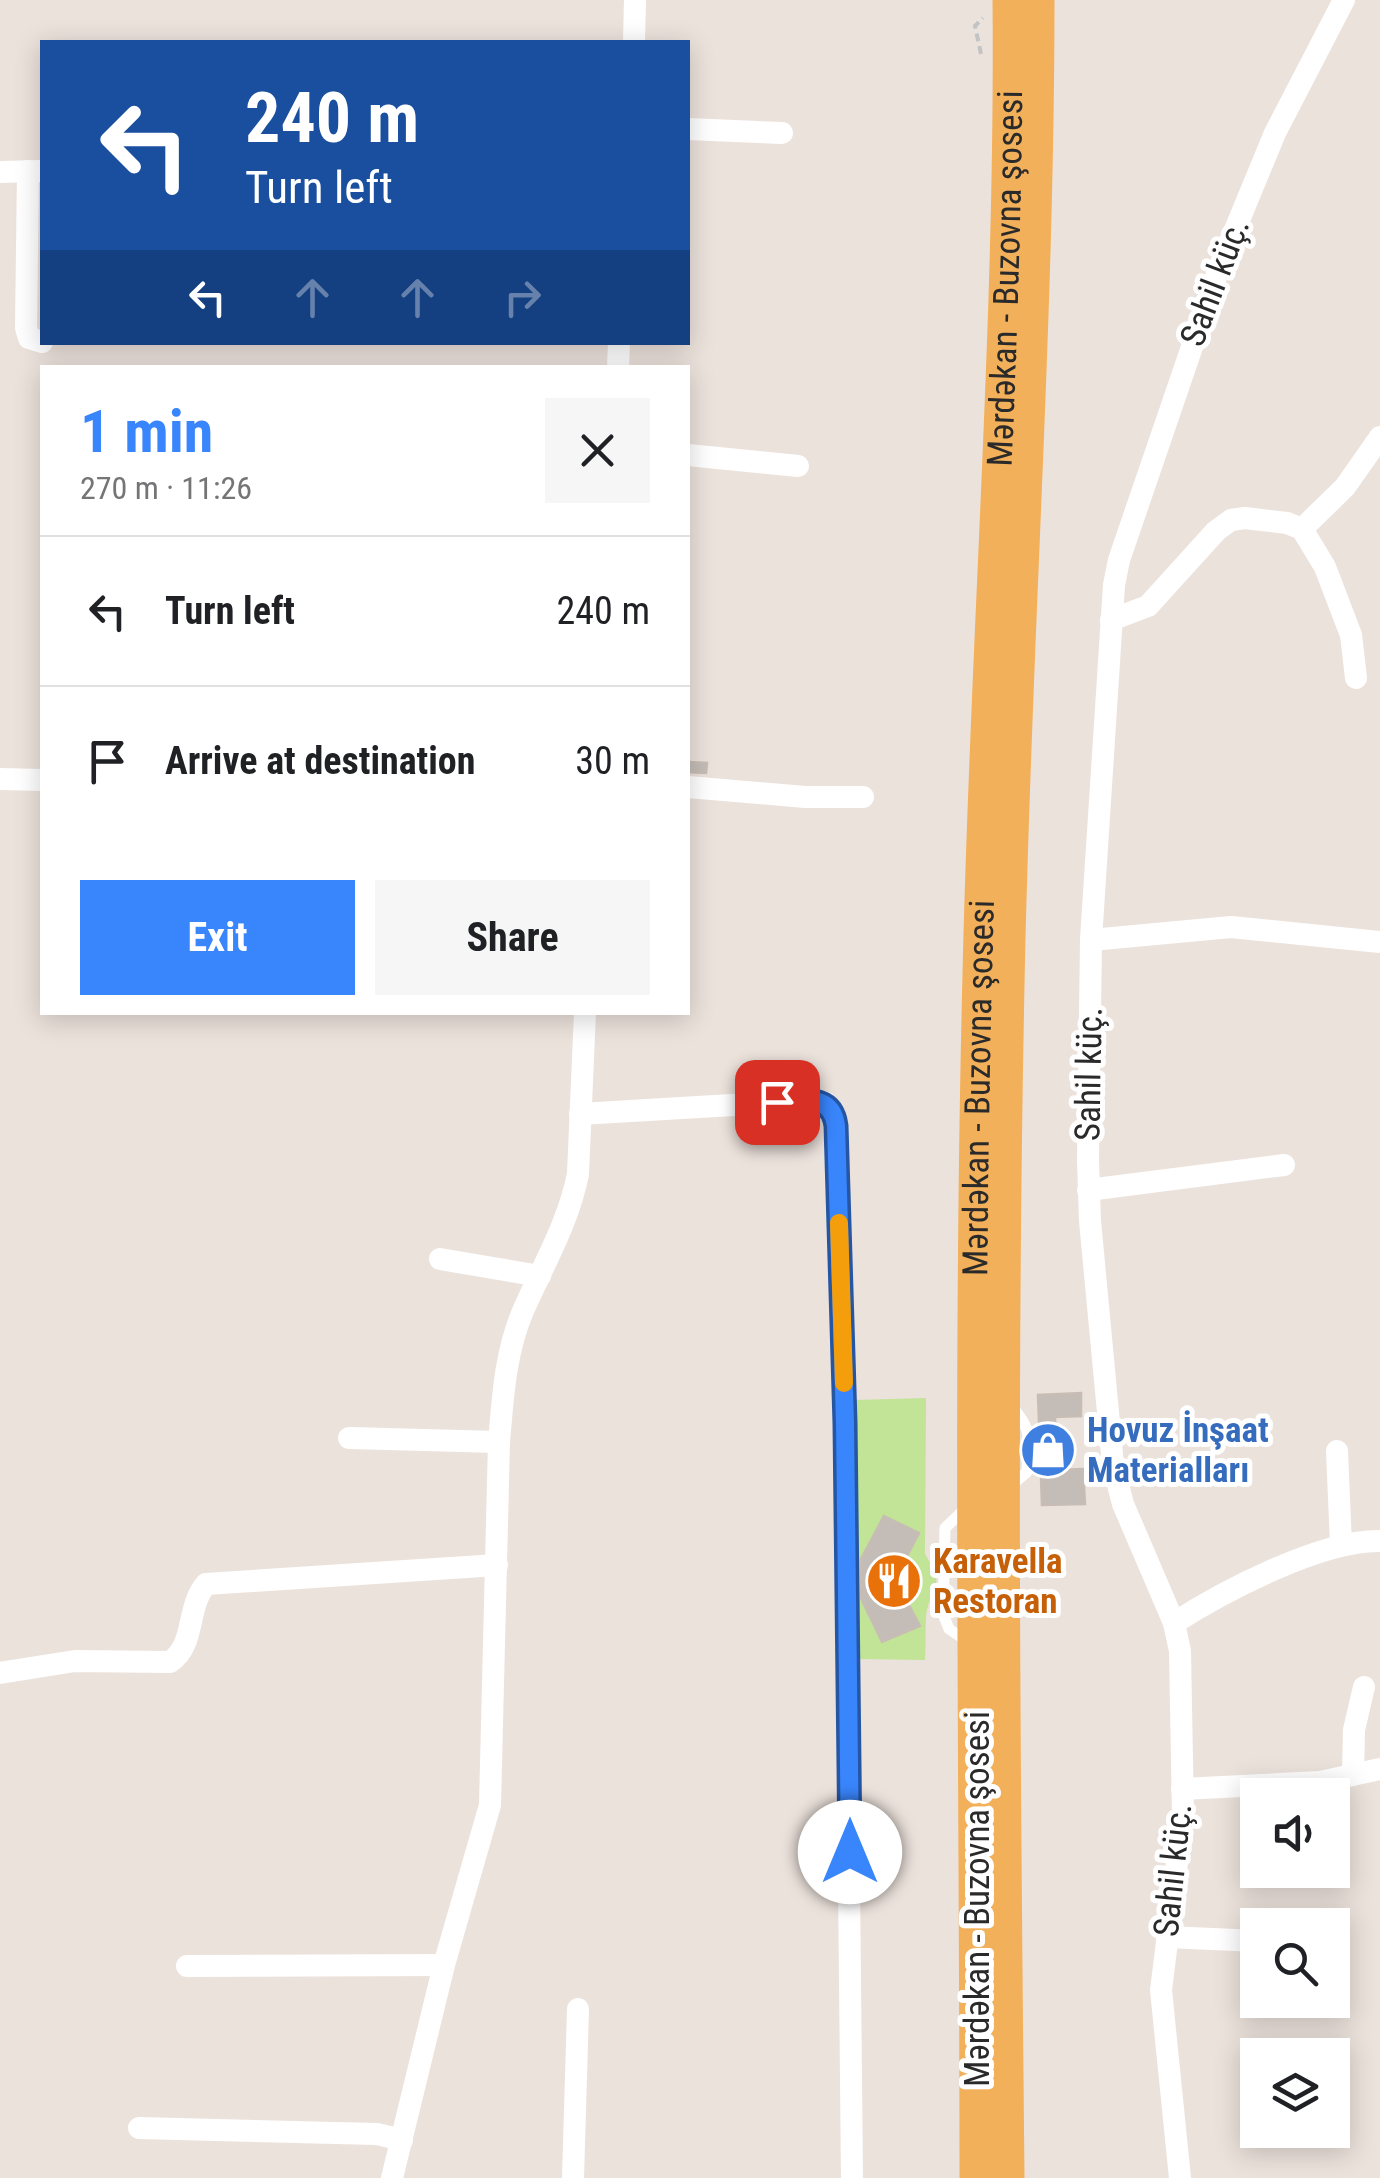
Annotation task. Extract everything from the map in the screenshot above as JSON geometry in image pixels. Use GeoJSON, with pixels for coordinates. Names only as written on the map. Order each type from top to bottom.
{"type":"FeatureCollection","features":[{"type":"Feature","properties":{"kind":"main road","name":"Mərdəkan - Buzovna şosesi"},"geometry":{"type":"LineString","coordinates":[[1008,2178],[979,982],[1003,399],[1010,0]]}},
{"type":"Feature","properties":{"kind":"main road","name":"Mərdəkan - Buzovna şosesi"},"geometry":{"type":"LineString","coordinates":[[978,2178],[977,1648],[1004,1398],[1007,981],[1036,214],[1037,0]]}},
{"type":"Feature","properties":{"kind":"street"},"geometry":{"type":"LineString","coordinates":[[634,40],[635,0]]}},
{"type":"Feature","properties":{"kind":"street","name":"Sahil küç."},"geometry":{"type":"LineString","coordinates":[[1180,2178],[1161,1990],[1181,1846],[1182,1677],[1174,1623],[1123,1504],[1115,1475],[1108,1437],[1088,1190],[1091,940],[1111,620],[1119,560],[1218,271],[1275,133],[1344,0]]}},
{"type":"Feature","properties":{"kind":"street"},"geometry":{"type":"LineString","coordinates":[[690,129],[782,133]]}},
{"type":"Feature","properties":{"kind":"street"},"geometry":{"type":"LineString","coordinates":[[0,172],[35,171],[26,328],[29,338],[40,342]]}},
{"type":"Feature","properties":{"kind":"street"},"geometry":{"type":"LineString","coordinates":[[1302,528],[1345,487],[1380,438]]}},
{"type":"Feature","properties":{"kind":"street"},"geometry":{"type":"LineString","coordinates":[[690,455],[798,466]]}},
{"type":"Feature","properties":{"kind":"street"},"geometry":{"type":"LineString","coordinates":[[1111,620],[1148,606],[1230,520],[1287,523],[1302,528],[1325,567],[1350,635],[1356,678]]}},
{"type":"Feature","properties":{"kind":"street"},"geometry":{"type":"LineString","coordinates":[[0,779],[40,780]]}},
{"type":"Feature","properties":{"kind":"street"},"geometry":{"type":"LineString","coordinates":[[690,787],[805,797],[862,797]]}},
{"type":"Feature","properties":{"kind":"street"},"geometry":{"type":"LineString","coordinates":[[1091,940],[1231,927],[1380,942]]}},
{"type":"Feature","properties":{"kind":"street"},"geometry":{"type":"LineString","coordinates":[[392,2178],[444,1966],[490,1805],[499,1442],[504,1386],[512,1339],[574,1195],[586,1015]]}},
{"type":"Feature","properties":{"kind":"street"},"geometry":{"type":"LineString","coordinates":[[580,1114],[816,1100],[826,1103],[834,1114],[844,1404],[852,2178]]}},
{"type":"Feature","properties":{"kind":"street"},"geometry":{"type":"LineString","coordinates":[[1088,1190],[1284,1165]]}},
{"type":"Feature","properties":{"kind":"street"},"geometry":{"type":"LineString","coordinates":[[440,1259],[540,1276]]}},
{"type":"Feature","properties":{"kind":"street"},"geometry":{"type":"LineString","coordinates":[[350,1438],[499,1442]]}},
{"type":"Feature","properties":{"kind":"street"},"geometry":{"type":"LineString","coordinates":[[1337,1451],[1341,1545]]}},
{"type":"Feature","properties":{"kind":"street"},"geometry":{"type":"LineString","coordinates":[[1174,1623],[1246,1584],[1341,1545],[1380,1541]]}},
{"type":"Feature","properties":{"kind":"street"},"geometry":{"type":"LineString","coordinates":[[0,1673],[75,1661],[170,1662],[180,1656],[185,1646],[193,1607],[206,1584],[497,1566]]}},
{"type":"Feature","properties":{"kind":"street"},"geometry":{"type":"LineString","coordinates":[[1353,1775],[1354,1730],[1364,1686]]}},
{"type":"Feature","properties":{"kind":"street"},"geometry":{"type":"LineString","coordinates":[[1182,1789],[1320,1782],[1380,1769]]}},
{"type":"Feature","properties":{"kind":"street"},"geometry":{"type":"LineString","coordinates":[[1167,1937],[1240,1940]]}},
{"type":"Feature","properties":{"kind":"street"},"geometry":{"type":"LineString","coordinates":[[187,1966],[444,1966]]}},
{"type":"Feature","properties":{"kind":"street"},"geometry":{"type":"LineString","coordinates":[[573,2178],[578,2009]]}},
{"type":"Feature","properties":{"kind":"street"},"geometry":{"type":"LineString","coordinates":[[139,2128],[377,2134],[402,2140]]}},
{"type":"Feature","properties":{"kind":"green space"},"geometry":{"type":"Polygon","coordinates":[[[926,1398],[925,1554],[936,1582],[926,1617],[925,1660],[854,1659],[854,1400],[926,1398]]]}},
{"type":"Feature","properties":{"kind":"building"},"geometry":{"type":"Polygon","coordinates":[[[690,762],[707,763],[706,773],[690,772],[690,762]]]}},
{"type":"Feature","properties":{"kind":"building"},"geometry":{"type":"Polygon","coordinates":[[[1081,1393],[1081,1416],[1055,1417],[1057,1470],[1083,1469],[1085,1504],[1042,1505],[1038,1395],[1081,1393]]]}},
{"type":"Feature","properties":{"kind":"building"},"geometry":{"type":"Polygon","coordinates":[[[884,1516],[919,1533],[906,1558],[919,1572],[918,1589],[909,1605],[920,1626],[882,1642],[861,1598],[861,1559],[884,1516]]]}},
{"type":"Feature","properties":{"kind":"slow traffic"},"geometry":{"type":"LineString","coordinates":[[839,1223],[844,1383]]}},
{"type":"Feature","properties":{"kind":"place","name":"Hovuz İnşaat Materialları"},"geometry":{"type":"Point","coordinates":[1048,1450]}},
{"type":"Feature","properties":{"kind":"place","name":"Karavella Restoran"},"geometry":{"type":"Point","coordinates":[894,1581]}},
{"type":"Feature","properties":{"kind":"route"},"geometry":{"type":"LineString","coordinates":[[777,1102],[826,1103],[836,1126],[845,1423],[850,1852]]}}]}
